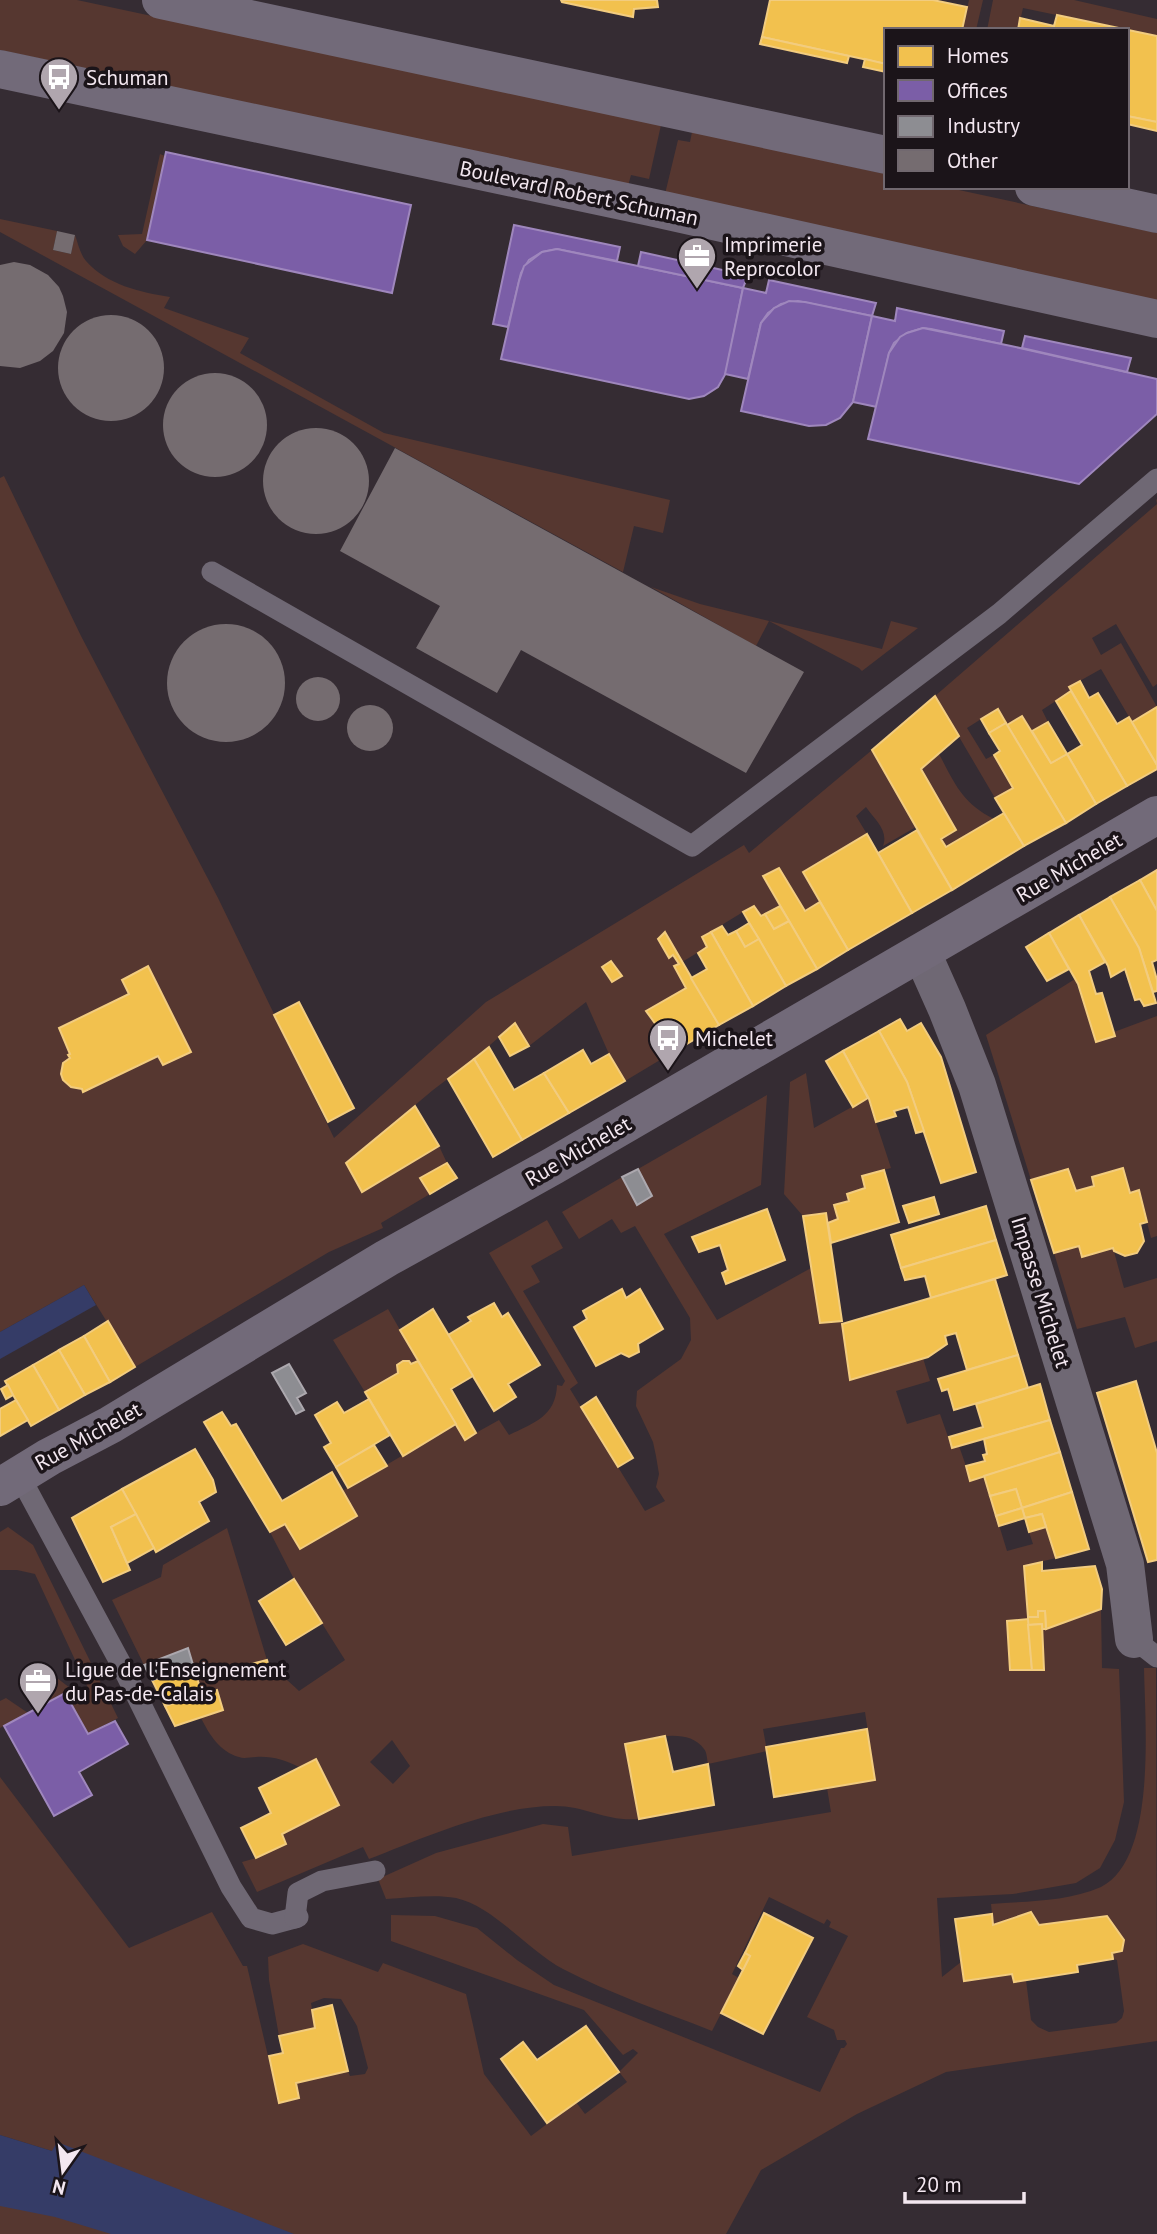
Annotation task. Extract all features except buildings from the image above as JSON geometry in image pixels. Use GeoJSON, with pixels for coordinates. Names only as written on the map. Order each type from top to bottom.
{"type":"FeatureCollection","features":[{"type":"Feature","properties":{"kind":"main road"},"geometry":{"type":"LineString","coordinates":[[161,0],[884,155]]}},
{"type":"Feature","properties":{"kind":"main road","name":"Boulevard Robert Schuman"},"geometry":{"type":"LineString","coordinates":[[0,69],[650,207],[1157,319]]}},
{"type":"Feature","properties":{"kind":"main road"},"geometry":{"type":"LineString","coordinates":[[1043,189],[1157,214]]}},
{"type":"Feature","properties":{"kind":"main road","name":"Rue Michelet"},"geometry":{"type":"LineString","coordinates":[[9,1481],[110,1425],[387,1258],[553,1166],[1157,815]]}},
{"type":"Feature","properties":{"kind":"street","name":"Impasse Michelet"},"geometry":{"type":"LineString","coordinates":[[922,953],[977,1085],[1125,1564],[1146,1648]]}},
{"type":"Feature","properties":{"kind":"lane"},"geometry":{"type":"LineString","coordinates":[[212,572],[692,846],[999,614],[1157,479]]}},
{"type":"Feature","properties":{"kind":"lane"},"geometry":{"type":"LineString","coordinates":[[9,1481],[121,1664],[231,1888],[251,1918],[272,1924],[297,1918],[298,1893],[322,1881],[375,1871]]}},
{"type":"Feature","properties":{"kind":"shaded area"},"geometry":{"type":"Polygon","coordinates":[[[0,0],[77,0],[661,125],[649,179],[631,175],[628,186],[0,50],[0,0]]]}},
{"type":"Feature","properties":{"kind":"shaded area"},"geometry":{"type":"Polygon","coordinates":[[[969,0],[983,0],[976,28],[962,28],[969,0]]]}},
{"type":"Feature","properties":{"kind":"shaded area"},"geometry":{"type":"Polygon","coordinates":[[[993,0],[1074,0],[1157,19],[1157,36],[1129,28],[1023,8],[1018,28],[987,28],[993,0]]]}},
{"type":"Feature","properties":{"kind":"shaded area"},"geometry":{"type":"Polygon","coordinates":[[[692,132],[884,174],[884,189],[954,189],[1157,233],[1157,301],[665,194],[678,140],[690,142],[692,132]]]}},
{"type":"Feature","properties":{"kind":"shaded area"},"geometry":{"type":"Polygon","coordinates":[[[160,154],[165,156],[147,240],[135,254],[123,246],[118,235],[142,234],[160,154]]]}},
{"type":"Feature","properties":{"kind":"shaded area"},"geometry":{"type":"Polygon","coordinates":[[[0,219],[57,231],[53,250],[71,254],[75,235],[84,258],[104,276],[136,290],[170,297],[164,308],[249,338],[240,353],[384,433],[670,500],[663,533],[634,526],[623,572],[0,232],[0,219]]]}},
{"type":"Feature","properties":{"kind":"shaded area"},"geometry":{"type":"Polygon","coordinates":[[[4,476],[81,636],[218,898],[334,1138],[486,1002],[744,845],[749,853],[872,750],[916,827],[883,846],[882,830],[866,807],[856,816],[867,834],[803,872],[820,902],[805,911],[779,868],[763,877],[780,906],[761,916],[743,912],[702,937],[707,947],[682,962],[665,932],[658,939],[668,958],[673,955],[679,964],[674,967],[686,988],[646,1011],[675,1051],[625,1081],[609,1054],[586,1002],[529,1046],[515,1023],[346,1163],[362,1191],[439,1146],[447,1163],[420,1178],[430,1194],[381,1223],[383,1228],[329,1252],[135,1367],[84,1285],[0,1332],[0,478],[4,476]]]}},
{"type":"Feature","properties":{"kind":"shaded area"},"geometry":{"type":"Polygon","coordinates":[[[1157,504],[1157,684],[1153,687],[1116,624],[1092,638],[1101,655],[1121,643],[1157,707],[1132,722],[1101,669],[1069,687],[1071,691],[1042,710],[1048,722],[1032,731],[1022,716],[1007,725],[997,709],[967,728],[986,759],[994,755],[1013,788],[995,798],[935,696],[1157,504]]]}},
{"type":"Feature","properties":{"kind":"shaded area"},"geometry":{"type":"Polygon","coordinates":[[[651,587],[700,604],[769,621],[756,646],[651,587]]]}},
{"type":"Feature","properties":{"kind":"shaded area"},"geometry":{"type":"Polygon","coordinates":[[[769,621],[882,649],[891,621],[918,628],[862,671],[769,621]]]}},
{"type":"Feature","properties":{"kind":"shaded area"},"geometry":{"type":"Polygon","coordinates":[[[939,754],[955,784],[967,799],[994,819],[946,847],[941,839],[956,830],[921,769],[939,754]]]}},
{"type":"Feature","properties":{"kind":"shaded area"},"geometry":{"type":"Polygon","coordinates":[[[1075,979],[1096,1041],[1115,1036],[1114,1032],[1157,1016],[1157,1236],[1151,1238],[1139,1191],[1130,1193],[1123,1168],[1092,1177],[1094,1186],[1076,1191],[1068,1169],[1031,1180],[986,1035],[1075,979]]]}},
{"type":"Feature","properties":{"kind":"shaded area"},"geometry":{"type":"Polygon","coordinates":[[[806,1073],[814,1128],[868,1098],[891,1168],[862,1176],[865,1188],[847,1194],[849,1201],[834,1206],[838,1219],[828,1223],[826,1213],[803,1216],[784,1194],[790,1082],[806,1073]]]}},
{"type":"Feature","properties":{"kind":"shaded area"},"geometry":{"type":"Polygon","coordinates":[[[767,1095],[761,1185],[664,1234],[717,1320],[811,1268],[820,1323],[842,1321],[851,1380],[923,1358],[930,1381],[896,1391],[907,1424],[940,1414],[952,1448],[959,1446],[966,1466],[984,1476],[1007,1551],[1033,1544],[1029,1532],[1046,1527],[1056,1558],[1024,1566],[1028,1619],[1046,1629],[1101,1609],[1102,1668],[1119,1669],[1124,1802],[1115,1840],[1100,1868],[1076,1883],[1013,1894],[937,1898],[942,1977],[961,1962],[964,1980],[1012,1974],[1026,1980],[1031,2020],[1049,2032],[1116,2023],[1122,2018],[1124,2011],[1117,1960],[1113,1959],[1112,1953],[1122,1951],[1124,1940],[1107,1916],[1039,1925],[1031,1912],[993,1925],[991,1904],[1074,1896],[1101,1887],[1119,1872],[1131,1849],[1144,1788],[1144,1668],[1156,1668],[1157,2041],[946,2072],[857,2114],[761,2170],[726,2234],[0,2234],[0,2171],[52,2151],[0,2135],[0,1777],[129,1948],[212,1912],[243,1966],[247,1966],[279,2103],[299,2098],[296,2083],[348,2071],[350,2076],[365,2074],[368,2068],[357,2026],[341,1999],[324,1998],[311,2003],[315,2028],[279,2036],[269,1980],[268,1957],[303,1944],[378,1972],[383,1963],[466,1994],[484,2074],[531,2136],[576,2102],[585,2114],[627,2082],[619,2072],[638,2053],[633,2049],[623,2055],[584,2010],[391,1941],[391,1915],[435,1916],[477,1928],[554,1985],[820,2092],[841,2048],[847,2044],[845,2040],[837,2040],[834,2030],[807,2017],[848,1936],[829,1927],[831,1922],[827,1919],[824,1924],[769,1897],[732,1974],[739,1978],[712,2031],[563,1969],[497,1919],[470,1903],[438,1896],[386,1899],[378,1879],[436,1853],[543,1824],[568,1827],[572,1856],[831,1812],[827,1788],[875,1779],[865,1712],[763,1729],[767,1751],[708,1764],[704,1749],[688,1738],[667,1736],[625,1744],[639,1819],[617,1818],[577,1808],[555,1806],[508,1811],[460,1824],[369,1859],[363,1847],[257,1892],[242,1862],[286,1844],[282,1834],[339,1805],[316,1759],[299,1767],[273,1758],[241,1758],[221,1747],[201,1718],[223,1710],[217,1690],[202,1694],[188,1649],[144,1665],[112,1600],[161,1577],[163,1565],[227,1528],[267,1660],[252,1664],[255,1678],[279,1676],[299,1691],[345,1660],[294,1579],[270,1532],[285,1524],[301,1549],[357,1516],[342,1491],[456,1424],[465,1439],[499,1420],[509,1435],[535,1422],[548,1411],[556,1396],[557,1385],[562,1386],[565,1381],[489,1253],[547,1220],[563,1248],[531,1266],[540,1282],[523,1291],[578,1383],[570,1389],[645,1511],[665,1501],[656,1487],[659,1474],[656,1456],[653,1442],[636,1406],[637,1391],[681,1359],[691,1340],[690,1318],[635,1226],[621,1233],[612,1219],[579,1239],[562,1212],[622,1177],[651,1196],[638,1169],[767,1095]],[[392,1740],[370,1762],[393,1784],[410,1766],[392,1740]]]}},
{"type":"Feature","properties":{"kind":"shaded area"},"geometry":{"type":"Polygon","coordinates":[[[1079,1246],[1083,1257],[1113,1248],[1124,1288],[1157,1278],[1157,1341],[1135,1348],[1125,1317],[1077,1329],[1054,1253],[1079,1246]]]}},
{"type":"Feature","properties":{"kind":"shaded area"},"geometry":{"type":"Polygon","coordinates":[[[388,1309],[418,1361],[411,1364],[409,1361],[403,1361],[397,1365],[398,1373],[365,1392],[333,1340],[388,1309]]]}},
{"type":"Feature","properties":{"kind":"shaded area"},"geometry":{"type":"Polygon","coordinates":[[[8,1527],[33,1545],[118,1718],[88,1734],[65,1693],[38,1707],[42,1679],[57,1678],[70,1688],[77,1698],[90,1692],[35,1574],[0,1570],[0,1532],[8,1527]]]}},
{"type":"Feature","properties":{"kind":"shaded area"},"geometry":{"type":"Polygon","coordinates":[[[6,1698],[28,1713],[0,1728],[0,1701],[6,1698]]]}},
{"type":"Feature","properties":{"kind":"water"},"geometry":{"type":"Polygon","coordinates":[[[84,1285],[96,1305],[0,1359],[0,1332],[84,1285]]]}},
{"type":"Feature","properties":{"kind":"water"},"geometry":{"type":"Polygon","coordinates":[[[0,2135],[52,2151],[57,2142],[294,2234],[111,2234],[55,2217],[0,2206],[0,2135]]]}},
{"type":"Feature","properties":{"kind":"place","name":"Schuman"},"geometry":{"type":"Point","coordinates":[59,111]}},
{"type":"Feature","properties":{"kind":"place","name":"Imprimerie Reprocolor"},"geometry":{"type":"Point","coordinates":[697,290]}},
{"type":"Feature","properties":{"kind":"place","name":"Michelet"},"geometry":{"type":"Point","coordinates":[668,1072]}},
{"type":"Feature","properties":{"kind":"place","name":"Ligue de l'Enseignement du Pas-de-Calais"},"geometry":{"type":"Point","coordinates":[38,1715]}}]}
